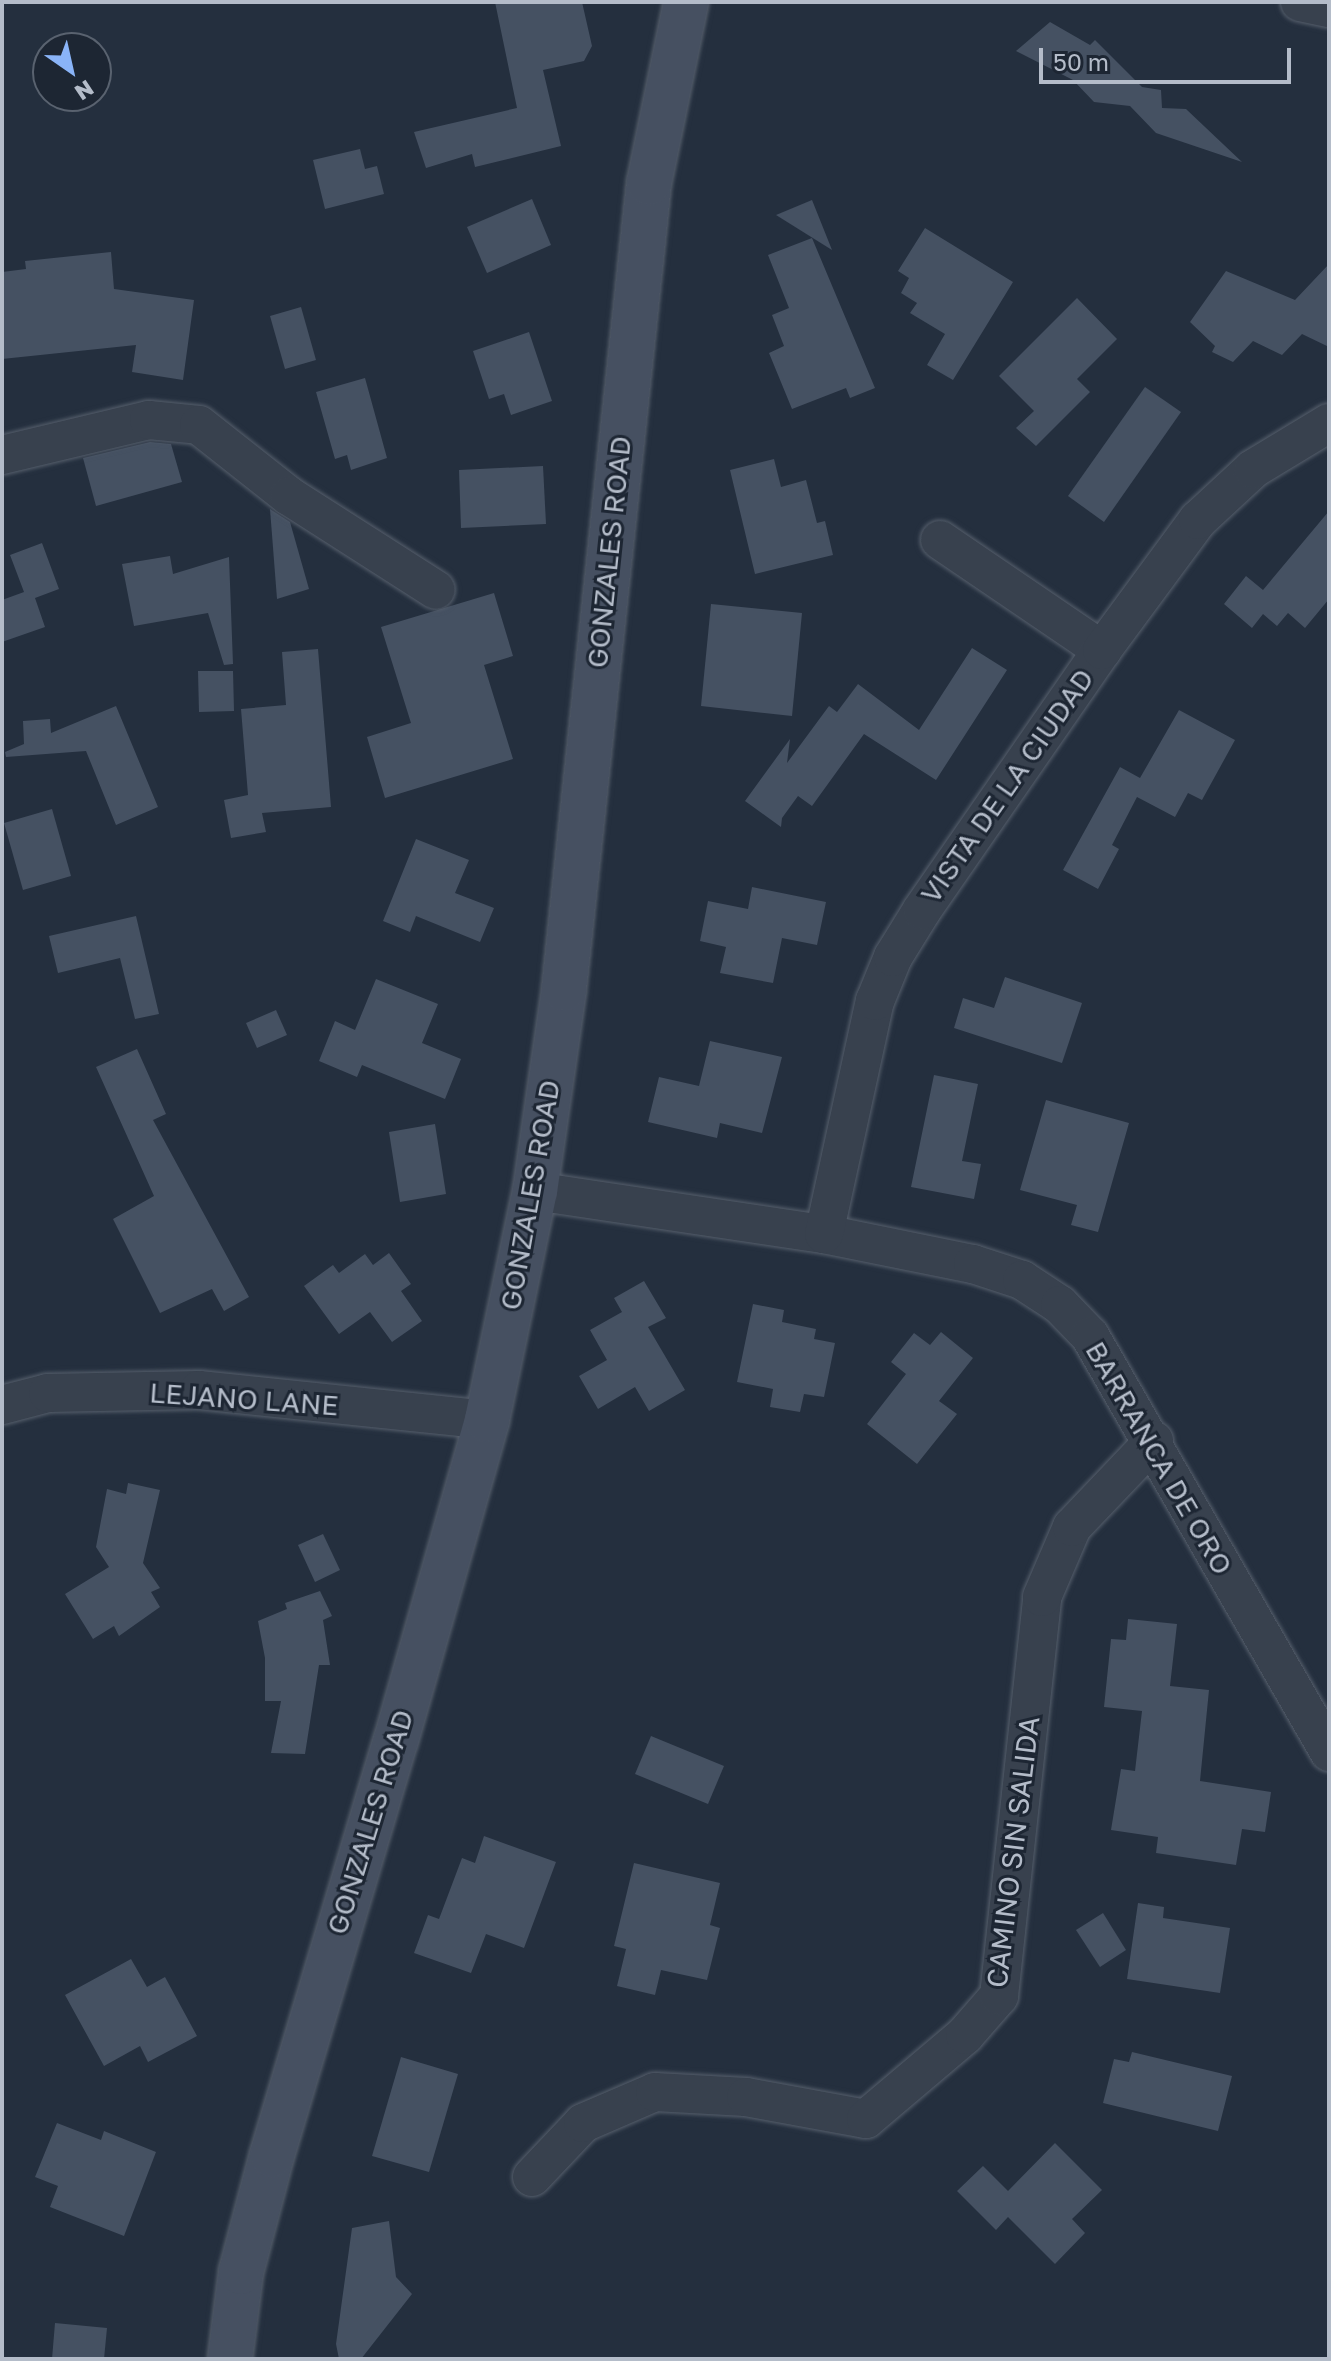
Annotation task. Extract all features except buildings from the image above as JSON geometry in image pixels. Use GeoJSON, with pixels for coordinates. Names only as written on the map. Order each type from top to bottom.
{"type":"FeatureCollection","features":[{"type":"Feature","properties":{"kind":"street","name":"GONZALES ROAD"},"geometry":{"type":"LineString","coordinates":[[230,2359],[241,2272],[272,2155],[396,1740],[487,1420],[535,1191],[564,989],[649,183],[686,2]]}},
{"type":"Feature","properties":{"kind":"street"},"geometry":{"type":"LineString","coordinates":[[1300,2],[1329,8]]}},
{"type":"Feature","properties":{"kind":"street"},"geometry":{"type":"LineString","coordinates":[[2,455],[149,420],[199,425],[289,496],[436,590]]}},
{"type":"Feature","properties":{"kind":"street","name":"VISTA DE LA CIUDAD"},"geometry":{"type":"LineString","coordinates":[[824,1234],[875,1001],[893,957],[922,910],[1102,650],[1198,520],[1253,469],[1329,423]]}},
{"type":"Feature","properties":{"kind":"street"},"geometry":{"type":"LineString","coordinates":[[940,540],[1102,650]]}},
{"type":"Feature","properties":{"kind":"street","name":"BARRANCA DE ORO"},"geometry":{"type":"LineString","coordinates":[[535,1191],[824,1234],[973,1264],[1022,1280],[1060,1305],[1090,1336],[1154,1441],[1329,1752]]}},
{"type":"Feature","properties":{"kind":"street","name":"LEJANO LANE"},"geometry":{"type":"LineString","coordinates":[[2,1405],[48,1393],[199,1390],[487,1420]]}},
{"type":"Feature","properties":{"kind":"street","name":"CAMINO SIN SALIDA"},"geometry":{"type":"LineString","coordinates":[[532,2177],[583,2123],[655,2092],[746,2097],[866,2119],[965,2035],[999,1996],[1042,1597],[1072,1527],[1154,1441]]}}]}
